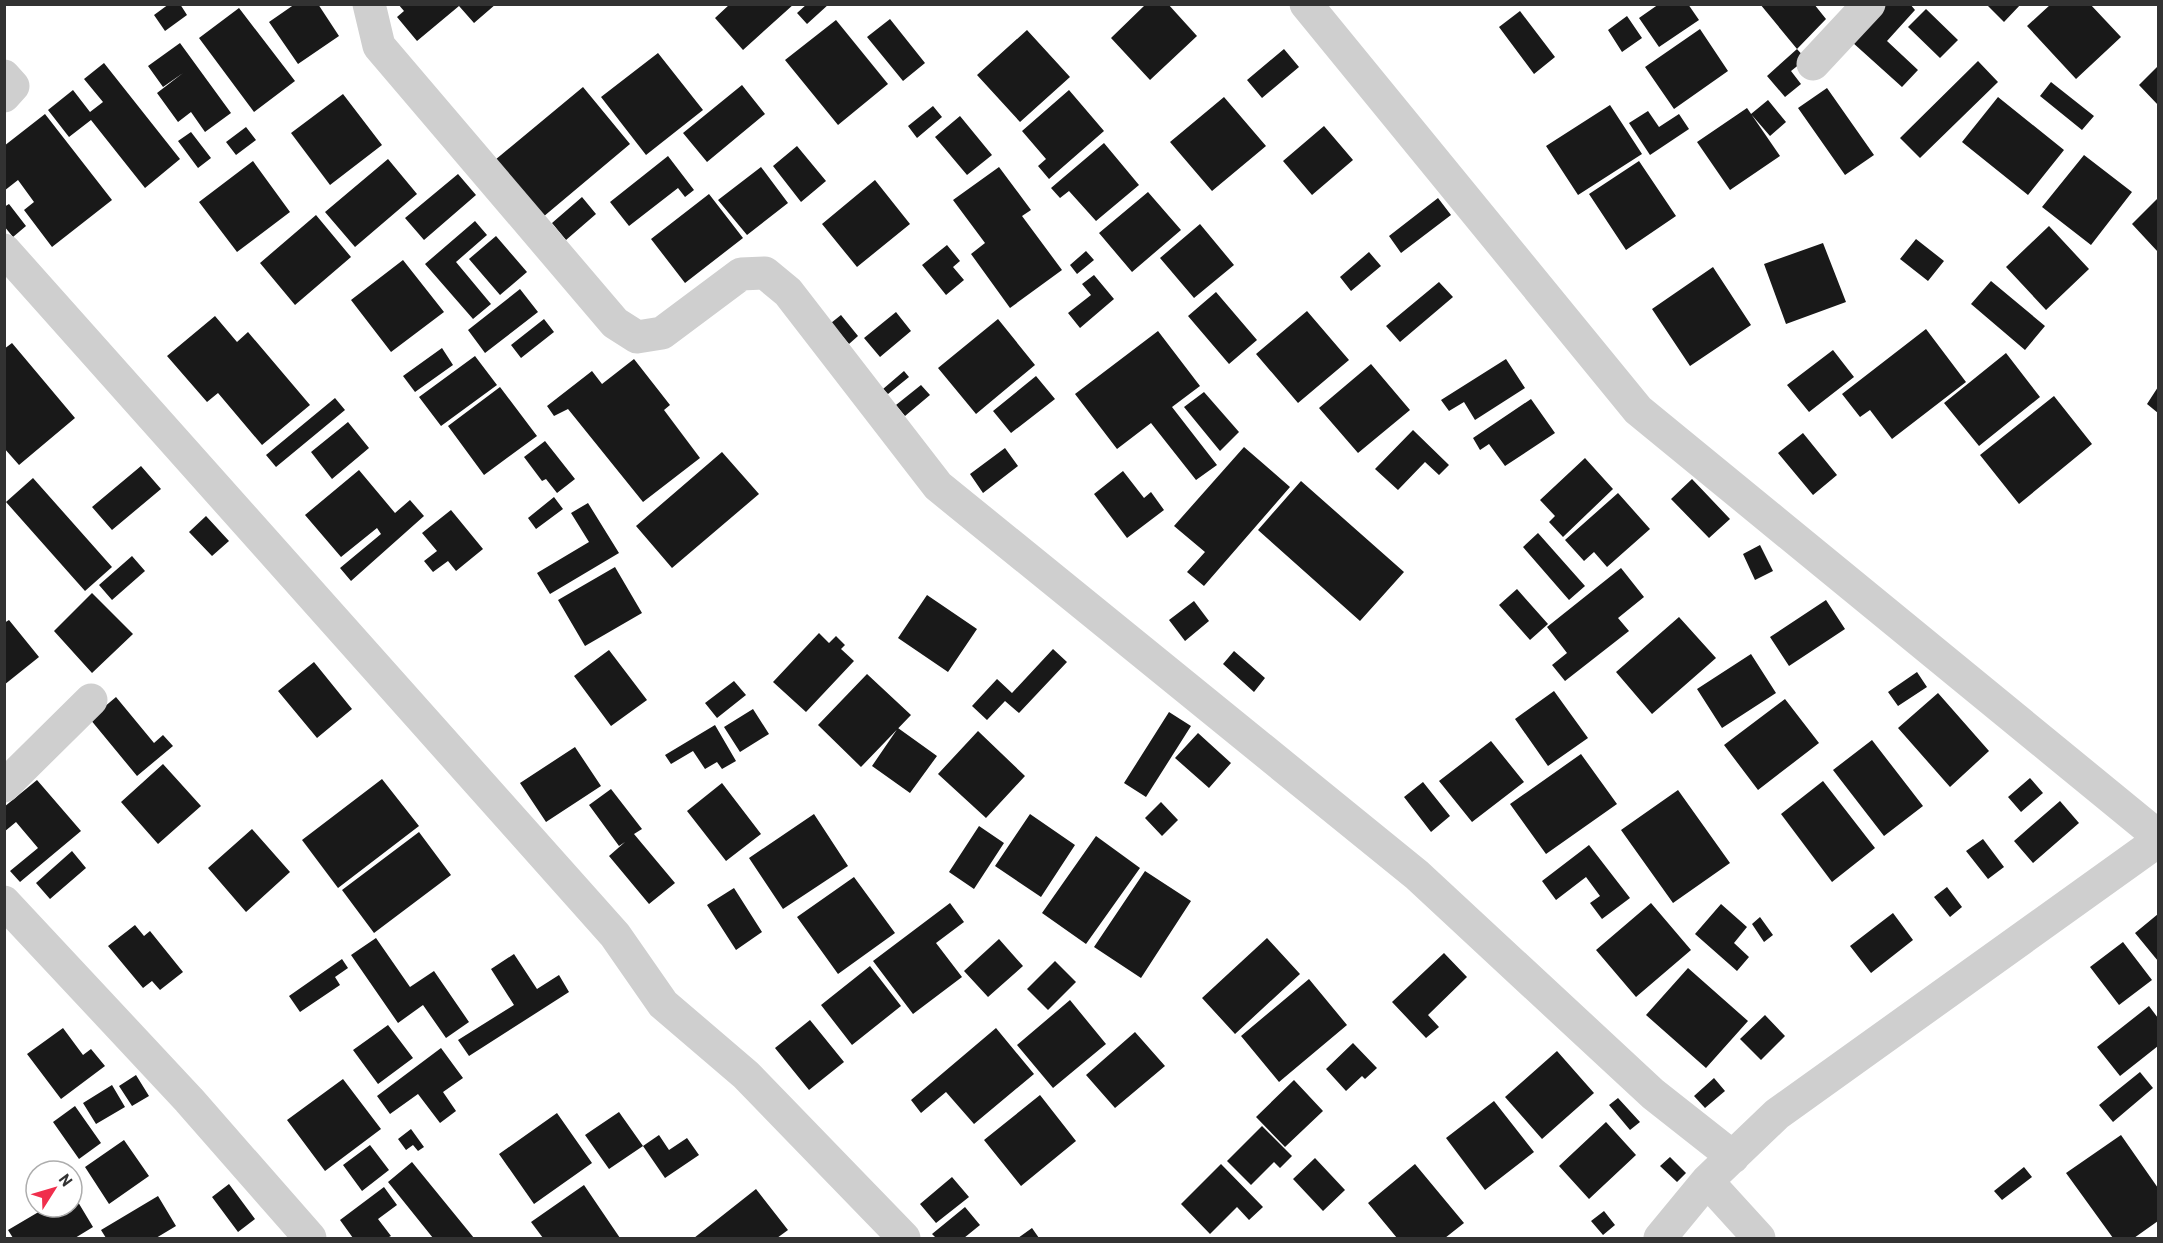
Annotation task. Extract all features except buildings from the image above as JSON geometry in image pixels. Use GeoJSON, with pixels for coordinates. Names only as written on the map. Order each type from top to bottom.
{"type":"FeatureCollection","features":[{"type":"Feature","properties":{"kind":"street"},"geometry":{"type":"LineString","coordinates":[[369,4],[379,46],[615,323],[637,337],[662,333],[741,274],[765,273],[788,292],[938,486],[1417,875],[1653,1094],[1733,1157]]}},
{"type":"Feature","properties":{"kind":"street"},"geometry":{"type":"LineString","coordinates":[[1306,4],[1638,410],[2158,836]]}},
{"type":"Feature","properties":{"kind":"street"},"geometry":{"type":"LineString","coordinates":[[1813,64],[1869,4]]}},
{"type":"Feature","properties":{"kind":"street"},"geometry":{"type":"LineString","coordinates":[[4,76],[13,86],[4,96]]}},
{"type":"Feature","properties":{"kind":"street"},"geometry":{"type":"LineString","coordinates":[[4,250],[615,935],[663,1004],[746,1075],[904,1239]]}},
{"type":"Feature","properties":{"kind":"street"},"geometry":{"type":"LineString","coordinates":[[4,786],[91,700]]}},
{"type":"Feature","properties":{"kind":"street"},"geometry":{"type":"LineString","coordinates":[[1660,1239],[1707,1181],[1778,1114],[2158,841]]}},
{"type":"Feature","properties":{"kind":"street"},"geometry":{"type":"LineString","coordinates":[[4,902],[189,1100],[310,1239]]}},
{"type":"Feature","properties":{"kind":"street"},"geometry":{"type":"LineString","coordinates":[[1707,1181],[1759,1239]]}}]}
